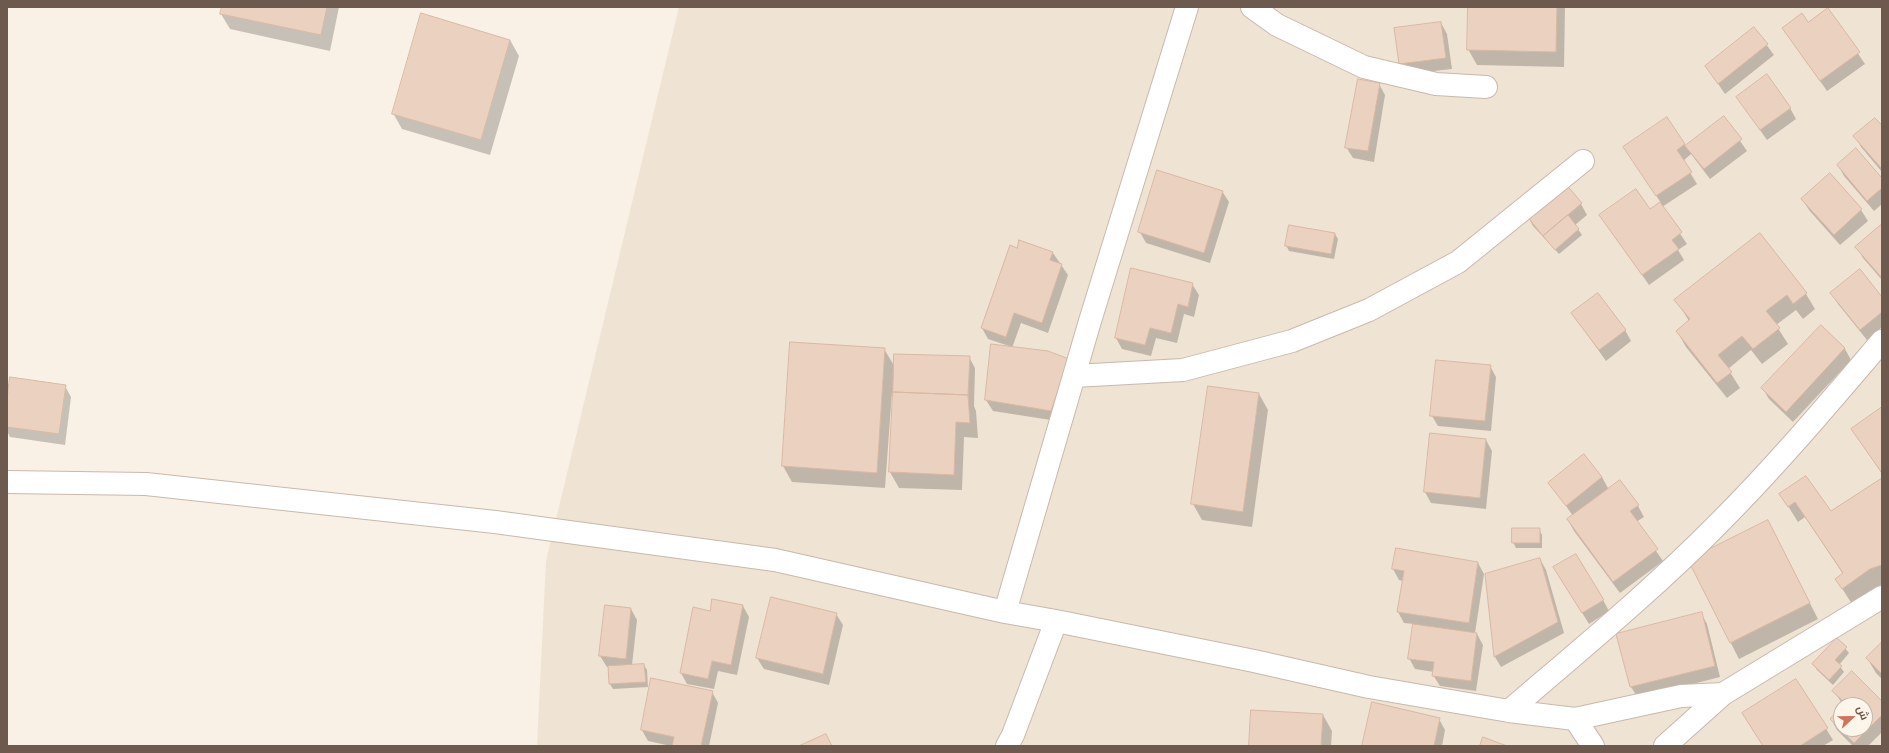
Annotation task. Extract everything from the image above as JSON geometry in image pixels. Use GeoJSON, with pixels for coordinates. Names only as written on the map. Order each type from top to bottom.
{"type":"FeatureCollection","features":[{"type":"Feature","properties":{"kind":"street"},"geometry":{"type":"LineString","coordinates":[[1005,612],[1090,320],[1187,7]]}},
{"type":"Feature","properties":{"kind":"street"},"geometry":{"type":"LineString","coordinates":[[1252,7],[1277,26],[1364,67],[1436,84],[1486,87]]}},
{"type":"Feature","properties":{"kind":"street"},"geometry":{"type":"LineString","coordinates":[[1074,376],[1183,370],[1292,341],[1369,310],[1458,262],[1583,161]]}},
{"type":"Feature","properties":{"kind":"street"},"geometry":{"type":"LineString","coordinates":[[1509,711],[1641,596],[1719,524],[1805,432],[1882,341]]}},
{"type":"Feature","properties":{"kind":"street"},"geometry":{"type":"LineString","coordinates":[[7,482],[146,484],[495,522],[775,560],[1005,612],[1254,661],[1369,687],[1509,711],[1574,720],[1681,696],[1723,694]]}},
{"type":"Feature","properties":{"kind":"street"},"geometry":{"type":"LineString","coordinates":[[1666,746],[1723,694],[1882,597]]}},
{"type":"Feature","properties":{"kind":"street"},"geometry":{"type":"LineString","coordinates":[[1007,746],[1013,735],[1056,621]]}},
{"type":"Feature","properties":{"kind":"street"},"geometry":{"type":"LineString","coordinates":[[1574,720],[1593,746]]}},
{"type":"Feature","properties":{"kind":"shaded area"},"geometry":{"type":"Polygon","coordinates":[[[679,7],[1882,7],[1882,746],[537,746],[546,561],[679,7]]]}},
{"type":"Feature","properties":{"kind":"building"},"geometry":{"type":"Polygon","coordinates":[[[222,7],[327,7],[321,35],[220,14],[222,7]]]}},
{"type":"Feature","properties":{"kind":"building"},"geometry":{"type":"Polygon","coordinates":[[[1468,7],[1557,7],[1556,52],[1467,50],[1468,7]]]}},
{"type":"Feature","properties":{"kind":"building"},"geometry":{"type":"Polygon","coordinates":[[[1828,8],[1860,52],[1820,81],[1782,28],[1802,13],[1808,22],[1828,8]]]}},
{"type":"Feature","properties":{"kind":"building"},"geometry":{"type":"Polygon","coordinates":[[[421,13],[510,40],[481,140],[392,114],[421,13]]]}},
{"type":"Feature","properties":{"kind":"building"},"geometry":{"type":"Polygon","coordinates":[[[1441,22],[1446,58],[1399,64],[1394,28],[1441,22]]]}},
{"type":"Feature","properties":{"kind":"building"},"geometry":{"type":"Polygon","coordinates":[[[1754,27],[1768,44],[1718,84],[1705,66],[1754,27]]]}},
{"type":"Feature","properties":{"kind":"building"},"geometry":{"type":"Polygon","coordinates":[[[1767,74],[1791,108],[1760,130],[1736,97],[1767,74]]]}},
{"type":"Feature","properties":{"kind":"building"},"geometry":{"type":"Polygon","coordinates":[[[1358,79],[1380,83],[1368,151],[1345,148],[1358,79]]]}},
{"type":"Feature","properties":{"kind":"building"},"geometry":{"type":"Polygon","coordinates":[[[1724,116],[1742,139],[1704,169],[1685,146],[1724,116]]]}},
{"type":"Feature","properties":{"kind":"building"},"geometry":{"type":"Polygon","coordinates":[[[1667,117],[1685,144],[1677,150],[1692,172],[1656,196],[1623,147],[1667,117]]]}},
{"type":"Feature","properties":{"kind":"building"},"geometry":{"type":"Polygon","coordinates":[[[1875,118],[1882,125],[1882,169],[1853,136],[1875,118]]]}},
{"type":"Feature","properties":{"kind":"building"},"geometry":{"type":"Polygon","coordinates":[[[1856,148],[1882,178],[1882,188],[1867,201],[1837,165],[1856,148]]]}},
{"type":"Feature","properties":{"kind":"building"},"geometry":{"type":"Polygon","coordinates":[[[1157,170],[1223,191],[1204,253],[1138,232],[1157,170]]]}},
{"type":"Feature","properties":{"kind":"building"},"geometry":{"type":"Polygon","coordinates":[[[1830,173],[1862,209],[1834,235],[1801,199],[1830,173]]]}},
{"type":"Feature","properties":{"kind":"building"},"geometry":{"type":"Polygon","coordinates":[[[1564,182],[1582,203],[1543,236],[1526,215],[1564,182]]]}},
{"type":"Feature","properties":{"kind":"building"},"geometry":{"type":"Polygon","coordinates":[[[1636,189],[1650,209],[1660,202],[1682,232],[1672,240],[1679,249],[1642,275],[1599,215],[1636,189]]]}},
{"type":"Feature","properties":{"kind":"building"},"geometry":{"type":"Polygon","coordinates":[[[1568,215],[1579,229],[1555,250],[1543,236],[1568,215]]]}},
{"type":"Feature","properties":{"kind":"building"},"geometry":{"type":"Polygon","coordinates":[[[1882,224],[1882,278],[1855,247],[1882,224]]]}},
{"type":"Feature","properties":{"kind":"building"},"geometry":{"type":"Polygon","coordinates":[[[1289,225],[1335,233],[1331,254],[1285,246],[1289,225]]]}},
{"type":"Feature","properties":{"kind":"building"},"geometry":{"type":"Polygon","coordinates":[[[1760,233],[1807,293],[1793,304],[1787,295],[1766,311],[1780,328],[1753,349],[1742,336],[1718,355],[1732,372],[1717,383],[1676,331],[1690,319],[1674,300],[1760,233]]]}},
{"type":"Feature","properties":{"kind":"building"},"geometry":{"type":"Polygon","coordinates":[[[1019,240],[1053,252],[1050,260],[1062,264],[1042,323],[1014,313],[1006,337],[981,328],[1010,245],[1017,248],[1019,240]]]}},
{"type":"Feature","properties":{"kind":"building"},"geometry":{"type":"Polygon","coordinates":[[[1131,268],[1193,283],[1188,307],[1178,304],[1171,333],[1150,328],[1145,345],[1115,338],[1131,268]]]}},
{"type":"Feature","properties":{"kind":"building"},"geometry":{"type":"Polygon","coordinates":[[[1860,269],[1882,297],[1882,312],[1860,330],[1830,293],[1860,269]]]}},
{"type":"Feature","properties":{"kind":"building"},"geometry":{"type":"Polygon","coordinates":[[[1598,293],[1626,330],[1599,350],[1571,313],[1598,293]]]}},
{"type":"Feature","properties":{"kind":"building"},"geometry":{"type":"Polygon","coordinates":[[[1821,325],[1845,348],[1786,412],[1761,388],[1821,325]]]}},
{"type":"Feature","properties":{"kind":"building"},"geometry":{"type":"Polygon","coordinates":[[[790,342],[885,348],[877,473],[782,466],[790,342]]]}},
{"type":"Feature","properties":{"kind":"building"},"geometry":{"type":"Polygon","coordinates":[[[991,344],[1048,351],[1069,359],[1051,411],[985,400],[991,344]]]}},
{"type":"Feature","properties":{"kind":"building"},"geometry":{"type":"Polygon","coordinates":[[[894,354],[970,356],[968,395],[893,392],[894,354]]]}},
{"type":"Feature","properties":{"kind":"building"},"geometry":{"type":"Polygon","coordinates":[[[1436,360],[1491,365],[1485,421],[1430,416],[1436,360]]]}},
{"type":"Feature","properties":{"kind":"building"},"geometry":{"type":"Polygon","coordinates":[[[10,377],[66,385],[59,434],[7,427],[7,399],[10,377]]]}},
{"type":"Feature","properties":{"kind":"building"},"geometry":{"type":"Polygon","coordinates":[[[1208,386],[1259,393],[1243,512],[1191,504],[1208,386]]]}},
{"type":"Feature","properties":{"kind":"building"},"geometry":{"type":"Polygon","coordinates":[[[893,392],[968,395],[970,423],[956,422],[954,475],[889,472],[893,392]]]}},
{"type":"Feature","properties":{"kind":"building"},"geometry":{"type":"Polygon","coordinates":[[[1882,407],[1882,473],[1851,429],[1882,407]]]}},
{"type":"Feature","properties":{"kind":"building"},"geometry":{"type":"Polygon","coordinates":[[[1430,433],[1486,439],[1480,498],[1424,492],[1430,433]]]}},
{"type":"Feature","properties":{"kind":"building"},"geometry":{"type":"Polygon","coordinates":[[[1584,454],[1602,477],[1566,506],[1548,483],[1584,454]]]}},
{"type":"Feature","properties":{"kind":"building"},"geometry":{"type":"Polygon","coordinates":[[[1806,476],[1831,511],[1882,478],[1882,565],[1870,569],[1842,589],[1835,579],[1843,573],[1795,502],[1788,507],[1779,494],[1806,476]]]}},
{"type":"Feature","properties":{"kind":"building"},"geometry":{"type":"Polygon","coordinates":[[[1620,480],[1639,505],[1630,511],[1658,549],[1613,582],[1567,519],[1620,480]]]}},
{"type":"Feature","properties":{"kind":"building"},"geometry":{"type":"Polygon","coordinates":[[[1768,520],[1810,603],[1730,643],[1688,560],[1768,520]]]}},
{"type":"Feature","properties":{"kind":"building"},"geometry":{"type":"Polygon","coordinates":[[[1512,528],[1540,528],[1540,543],[1512,543],[1512,528]]]}},
{"type":"Feature","properties":{"kind":"building"},"geometry":{"type":"Polygon","coordinates":[[[1396,548],[1478,562],[1469,623],[1397,612],[1404,571],[1392,569],[1396,548]]]}},
{"type":"Feature","properties":{"kind":"building"},"geometry":{"type":"Polygon","coordinates":[[[1576,554],[1604,600],[1582,613],[1553,567],[1576,554]]]}},
{"type":"Feature","properties":{"kind":"building"},"geometry":{"type":"Polygon","coordinates":[[[1540,558],[1558,622],[1494,657],[1485,574],[1540,558]]]}},
{"type":"Feature","properties":{"kind":"building"},"geometry":{"type":"Polygon","coordinates":[[[771,597],[837,613],[823,674],[756,658],[771,597]]]}},
{"type":"Feature","properties":{"kind":"building"},"geometry":{"type":"Polygon","coordinates":[[[712,599],[743,605],[731,665],[712,661],[708,679],[680,673],[693,607],[710,611],[712,599]]]}},
{"type":"Feature","properties":{"kind":"building"},"geometry":{"type":"Polygon","coordinates":[[[605,605],[631,608],[626,659],[599,656],[605,605]]]}},
{"type":"Feature","properties":{"kind":"building"},"geometry":{"type":"Polygon","coordinates":[[[1702,612],[1715,666],[1630,687],[1616,634],[1702,612]]]}},
{"type":"Feature","properties":{"kind":"building"},"geometry":{"type":"Polygon","coordinates":[[[1413,624],[1477,633],[1471,681],[1432,676],[1434,662],[1408,659],[1413,624]]]}},
{"type":"Feature","properties":{"kind":"building"},"geometry":{"type":"Polygon","coordinates":[[[1837,638],[1847,647],[1835,660],[1842,666],[1829,680],[1812,664],[1837,638]]]}},
{"type":"Feature","properties":{"kind":"building"},"geometry":{"type":"Polygon","coordinates":[[[1882,642],[1882,674],[1866,658],[1882,642]]]}},
{"type":"Feature","properties":{"kind":"building"},"geometry":{"type":"Polygon","coordinates":[[[644,664],[646,682],[609,684],[608,666],[644,664]]]}},
{"type":"Feature","properties":{"kind":"building"},"geometry":{"type":"Polygon","coordinates":[[[1852,671],[1882,701],[1882,715],[1873,724],[1873,697],[1838,697],[1832,691],[1852,671]]]}},
{"type":"Feature","properties":{"kind":"building"},"geometry":{"type":"Polygon","coordinates":[[[651,678],[713,691],[701,746],[672,746],[674,737],[641,730],[651,678]]]}},
{"type":"Feature","properties":{"kind":"building"},"geometry":{"type":"Polygon","coordinates":[[[1796,679],[1828,728],[1800,746],[1763,746],[1742,713],[1796,679]]]}},
{"type":"Feature","properties":{"kind":"building"},"geometry":{"type":"Polygon","coordinates":[[[1372,702],[1440,718],[1434,746],[1362,746],[1372,702]]]}},
{"type":"Feature","properties":{"kind":"building"},"geometry":{"type":"Polygon","coordinates":[[[1251,710],[1323,714],[1321,746],[1249,746],[1251,710]]]}},
{"type":"Feature","properties":{"kind":"building"},"geometry":{"type":"Polygon","coordinates":[[[826,734],[832,746],[799,746],[826,734]]]}},
{"type":"Feature","properties":{"kind":"building"},"geometry":{"type":"Polygon","coordinates":[[[1483,737],[1507,746],[1480,746],[1483,737]]]}},
{"type":"Feature","properties":{"kind":"building"},"geometry":{"type":"Polygon","coordinates":[[[1848,737],[1860,737],[1854,743],[1848,737]]]}}]}
